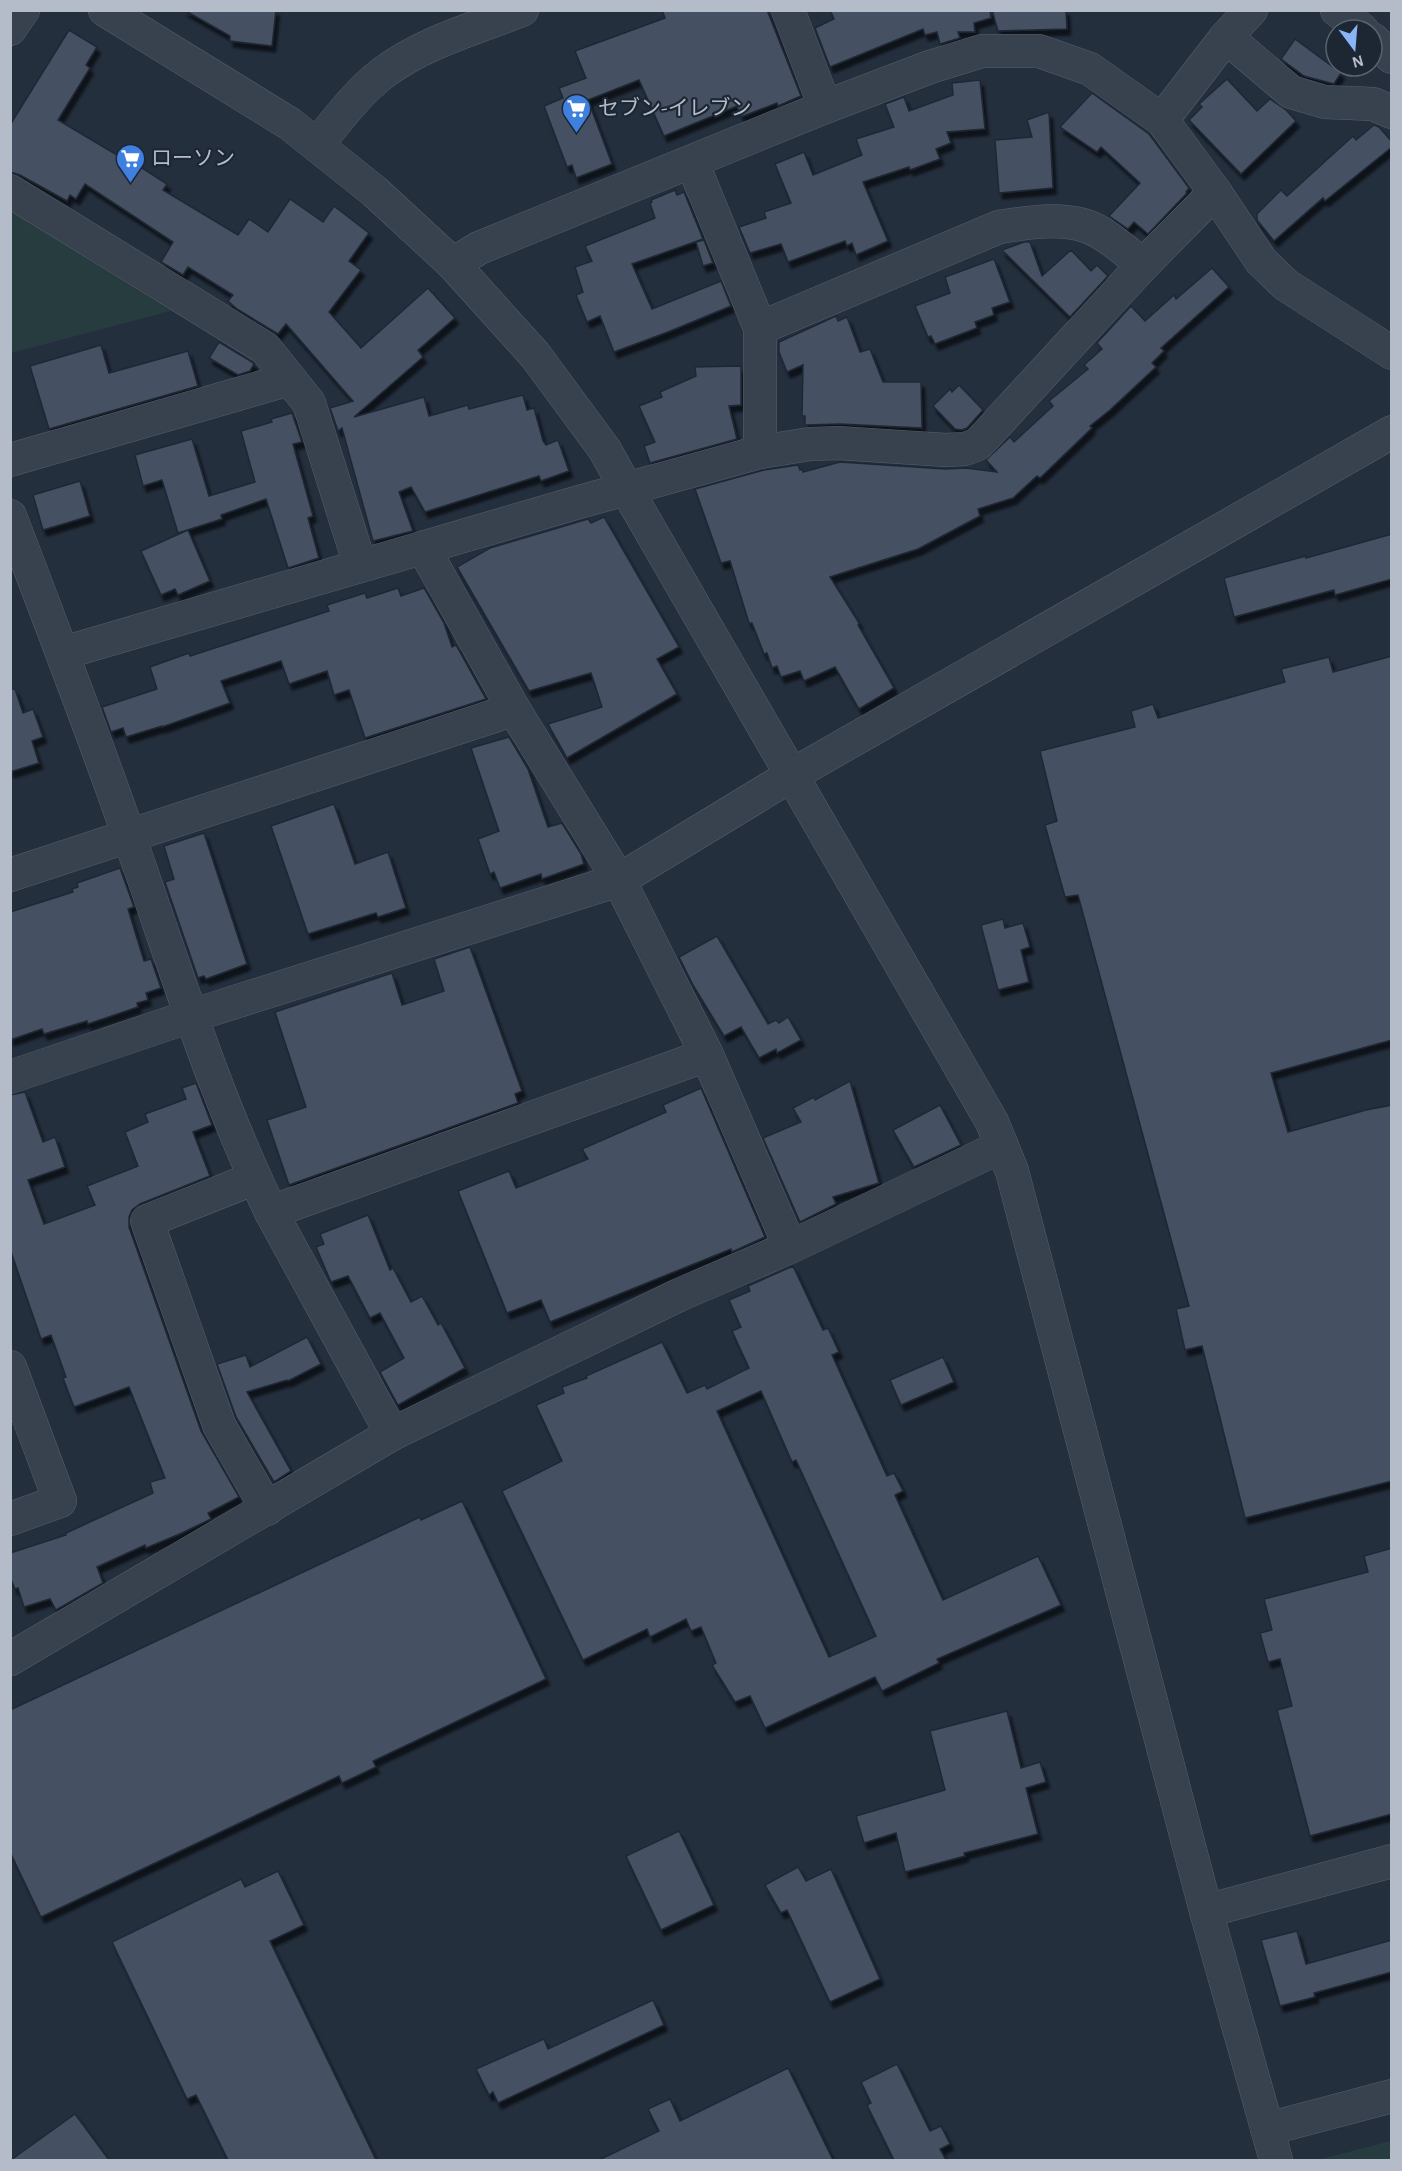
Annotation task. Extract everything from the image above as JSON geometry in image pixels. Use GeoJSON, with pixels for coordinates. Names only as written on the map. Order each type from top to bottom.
{"type":"FeatureCollection","features":[{"type":"Feature","properties":{"kind":"street"},"geometry":{"type":"LineString","coordinates":[[10,29],[23,10]]}},
{"type":"Feature","properties":{"kind":"street"},"geometry":{"type":"LineString","coordinates":[[105,10],[290,124],[318,144],[374,191],[453,264],[535,355],[605,450],[992,1122],[1012,1171],[1206,1911],[1276,2160]]}},
{"type":"Feature","properties":{"kind":"street"},"geometry":{"type":"LineString","coordinates":[[318,144],[339,116],[382,73],[411,55],[441,41],[522,10]]}},
{"type":"Feature","properties":{"kind":"street"},"geometry":{"type":"LineString","coordinates":[[788,10],[825,106]]}},
{"type":"Feature","properties":{"kind":"street"},"geometry":{"type":"LineString","coordinates":[[1162,120],[1226,37],[1251,10]]}},
{"type":"Feature","properties":{"kind":"street"},"geometry":{"type":"LineString","coordinates":[[1226,37],[1291,92],[1325,102],[1373,104],[1392,112]]}},
{"type":"Feature","properties":{"kind":"street"},"geometry":{"type":"LineString","coordinates":[[453,264],[479,248],[825,106],[930,67],[982,51],[1039,51],[1090,69],[1162,120],[1215,192],[1261,261],[1286,285],[1392,352]]}},
{"type":"Feature","properties":{"kind":"street"},"geometry":{"type":"LineString","coordinates":[[692,162],[760,328],[760,452]]}},
{"type":"Feature","properties":{"kind":"street"},"geometry":{"type":"LineString","coordinates":[[10,191],[265,348],[309,403],[360,565]]}},
{"type":"Feature","properties":{"kind":"street"},"geometry":{"type":"LineString","coordinates":[[63,653],[360,565],[760,452],[810,444],[839,443],[946,450],[965,449],[978,444],[1143,265],[1215,192]]}},
{"type":"Feature","properties":{"kind":"street"},"geometry":{"type":"LineString","coordinates":[[760,328],[999,227],[1035,221],[1072,223],[1100,232],[1143,265]]}},
{"type":"Feature","properties":{"kind":"street"},"geometry":{"type":"LineString","coordinates":[[10,460],[290,379]]}},
{"type":"Feature","properties":{"kind":"street"},"geometry":{"type":"LineString","coordinates":[[10,1077],[191,1016],[619,880],[792,775],[1392,432]]}},
{"type":"Feature","properties":{"kind":"street"},"geometry":{"type":"LineString","coordinates":[[10,516],[130,837],[191,1016],[255,1178],[271,1212],[392,1434]]}},
{"type":"Feature","properties":{"kind":"street"},"geometry":{"type":"LineString","coordinates":[[425,547],[430,561],[513,708],[619,880],[707,1055],[790,1247]]}},
{"type":"Feature","properties":{"kind":"street"},"geometry":{"type":"LineString","coordinates":[[10,876],[513,708]]}},
{"type":"Feature","properties":{"kind":"street"},"geometry":{"type":"LineString","coordinates":[[271,1212],[707,1055]]}},
{"type":"Feature","properties":{"kind":"street"},"geometry":{"type":"LineString","coordinates":[[10,1659],[392,1434],[679,1295],[790,1247],[1002,1146]]}},
{"type":"Feature","properties":{"kind":"street"},"geometry":{"type":"LineString","coordinates":[[255,1178],[147,1221],[219,1425],[267,1509]]}},
{"type":"Feature","properties":{"kind":"street"},"geometry":{"type":"LineString","coordinates":[[10,1366],[60,1501],[10,1519]]}},
{"type":"Feature","properties":{"kind":"street"},"geometry":{"type":"LineString","coordinates":[[1206,1911],[1392,1861]]}},
{"type":"Feature","properties":{"kind":"street"},"geometry":{"type":"LineString","coordinates":[[1267,2129],[1392,2096]]}},
{"type":"Feature","properties":{"kind":"green space"},"geometry":{"type":"Polygon","coordinates":[[[11,211],[171,311],[11,353],[11,211]]]}},
{"type":"Feature","properties":{"kind":"green space"},"geometry":{"type":"Polygon","coordinates":[[[1391,2141],[1391,2160],[1317,2160],[1391,2141]]]}},
{"type":"Feature","properties":{"kind":"building"},"geometry":{"type":"Polygon","coordinates":[[[184,10],[276,10],[272,46],[230,41],[230,36],[184,10]]]}},
{"type":"Feature","properties":{"kind":"building"},"geometry":{"type":"Polygon","coordinates":[[[662,10],[767,10],[801,96],[778,106],[777,103],[741,117],[737,106],[664,136],[639,80],[588,100],[612,164],[576,178],[572,165],[567,167],[544,106],[563,98],[559,88],[586,78],[575,51],[665,18],[662,10]]]}},
{"type":"Feature","properties":{"kind":"building"},"geometry":{"type":"Polygon","coordinates":[[[830,10],[990,10],[991,18],[974,23],[975,32],[958,32],[960,38],[940,44],[937,32],[925,35],[923,29],[830,67],[815,28],[834,19],[830,10]]]}},
{"type":"Feature","properties":{"kind":"building"},"geometry":{"type":"Polygon","coordinates":[[[992,10],[1066,10],[1067,29],[998,31],[992,10]]]}},
{"type":"Feature","properties":{"kind":"building"},"geometry":{"type":"Polygon","coordinates":[[[69,30],[97,47],[86,65],[90,68],[58,120],[117,155],[119,153],[167,184],[163,190],[238,235],[249,219],[268,232],[290,199],[323,222],[334,206],[369,233],[349,261],[361,270],[329,312],[361,348],[428,288],[455,318],[418,350],[423,357],[354,417],[424,397],[429,416],[468,405],[469,409],[523,395],[527,410],[534,408],[543,441],[546,445],[558,440],[569,471],[541,481],[539,476],[425,512],[411,487],[399,492],[413,531],[373,541],[342,428],[338,431],[330,408],[353,401],[286,324],[278,334],[237,309],[228,301],[233,295],[188,267],[183,275],[161,262],[173,242],[85,184],[76,199],[70,195],[67,201],[20,175],[10,172],[10,125],[69,30]]]}},
{"type":"Feature","properties":{"kind":"building"},"geometry":{"type":"Polygon","coordinates":[[[1295,39],[1324,60],[1324,78],[1338,78],[1334,84],[1304,76],[1281,59],[1295,39]]]}},
{"type":"Feature","properties":{"kind":"building"},"geometry":{"type":"Polygon","coordinates":[[[1227,79],[1257,111],[1270,99],[1286,110],[1296,121],[1241,174],[1189,120],[1202,107],[1199,104],[1227,79]]]}},
{"type":"Feature","properties":{"kind":"building"},"geometry":{"type":"Polygon","coordinates":[[[980,80],[985,129],[947,132],[951,143],[936,149],[940,159],[910,170],[909,167],[863,182],[888,241],[856,255],[852,243],[847,246],[845,241],[788,262],[781,244],[750,253],[739,227],[766,218],[764,212],[791,203],[775,164],[804,152],[813,175],[862,155],[856,139],[894,127],[885,104],[904,97],[909,111],[953,95],[952,83],[980,80]]]}},
{"type":"Feature","properties":{"kind":"building"},"geometry":{"type":"Polygon","coordinates":[[[1092,93],[1149,134],[1189,188],[1187,193],[1148,234],[1134,222],[1128,229],[1109,216],[1140,183],[1101,147],[1097,152],[1060,127],[1092,93]]]}},
{"type":"Feature","properties":{"kind":"building"},"geometry":{"type":"Polygon","coordinates":[[[1049,112],[1053,188],[999,193],[995,140],[1032,137],[1027,120],[1049,112]]]}},
{"type":"Feature","properties":{"kind":"building"},"geometry":{"type":"Polygon","coordinates":[[[1374,125],[1379,127],[1392,142],[1392,147],[1325,201],[1323,198],[1274,241],[1257,220],[1257,214],[1281,190],[1287,196],[1353,136],[1356,140],[1374,125]]]}},
{"type":"Feature","properties":{"kind":"building"},"geometry":{"type":"Polygon","coordinates":[[[675,190],[677,195],[684,192],[703,239],[632,264],[652,309],[721,281],[731,306],[614,352],[600,316],[587,322],[576,295],[583,292],[575,267],[592,261],[585,246],[655,218],[651,200],[675,190]]]}},
{"type":"Feature","properties":{"kind":"building"},"geometry":{"type":"Polygon","coordinates":[[[704,240],[713,263],[703,266],[696,242],[704,240]]]}},
{"type":"Feature","properties":{"kind":"building"},"geometry":{"type":"Polygon","coordinates":[[[1030,242],[1042,276],[1071,250],[1091,271],[1097,265],[1108,276],[1070,317],[1002,250],[1030,242]]]}},
{"type":"Feature","properties":{"kind":"building"},"geometry":{"type":"Polygon","coordinates":[[[994,259],[1010,302],[992,308],[994,315],[975,322],[977,328],[935,344],[931,336],[928,337],[915,306],[950,293],[945,277],[994,259]]]}},
{"type":"Feature","properties":{"kind":"building"},"geometry":{"type":"Polygon","coordinates":[[[1212,268],[1229,287],[1161,348],[1164,351],[1152,363],[1156,367],[1090,426],[1092,428],[1040,478],[1037,476],[1013,498],[978,509],[980,516],[918,549],[830,577],[859,623],[858,625],[894,688],[859,709],[835,667],[804,681],[800,671],[781,677],[777,666],[772,668],[752,623],[749,623],[730,561],[721,563],[695,489],[764,470],[798,465],[803,472],[840,462],[945,469],[966,468],[997,472],[986,460],[1010,437],[1014,442],[1053,406],[1049,401],[1088,369],[1084,365],[1102,349],[1097,343],[1131,306],[1145,321],[1174,295],[1176,299],[1212,268]]]}},
{"type":"Feature","properties":{"kind":"building"},"geometry":{"type":"Polygon","coordinates":[[[836,316],[838,321],[847,317],[860,352],[870,349],[883,382],[921,382],[922,428],[840,424],[805,425],[805,416],[802,416],[803,365],[787,372],[779,352],[779,342],[836,316]]]}},
{"type":"Feature","properties":{"kind":"building"},"geometry":{"type":"Polygon","coordinates":[[[219,342],[252,362],[254,364],[250,371],[238,375],[209,358],[219,342]]]}},
{"type":"Feature","properties":{"kind":"building"},"geometry":{"type":"Polygon","coordinates":[[[101,345],[109,373],[188,351],[198,386],[49,429],[30,366],[101,345]]]}},
{"type":"Feature","properties":{"kind":"building"},"geometry":{"type":"Polygon","coordinates":[[[741,366],[741,405],[729,406],[737,439],[650,463],[644,446],[655,442],[639,406],[662,397],[660,392],[696,376],[695,367],[741,366]]]}},
{"type":"Feature","properties":{"kind":"building"},"geometry":{"type":"Polygon","coordinates":[[[959,385],[983,410],[967,428],[962,430],[955,429],[933,406],[950,389],[952,392],[959,385]]]}},
{"type":"Feature","properties":{"kind":"building"},"geometry":{"type":"Polygon","coordinates":[[[292,413],[302,442],[293,444],[313,516],[308,518],[319,558],[288,568],[266,499],[221,515],[222,519],[178,533],[162,480],[143,486],[135,455],[192,439],[209,496],[255,482],[241,431],[272,422],[271,419],[292,413]]]}},
{"type":"Feature","properties":{"kind":"building"},"geometry":{"type":"Polygon","coordinates":[[[80,481],[90,516],[43,530],[33,495],[80,481]]]}},
{"type":"Feature","properties":{"kind":"building"},"geometry":{"type":"Polygon","coordinates":[[[604,517],[679,647],[657,659],[677,694],[567,758],[548,724],[602,707],[591,673],[529,691],[457,567],[490,548],[588,519],[591,523],[604,517]]]}},
{"type":"Feature","properties":{"kind":"building"},"geometry":{"type":"Polygon","coordinates":[[[188,530],[210,581],[178,595],[175,589],[161,595],[141,551],[188,530]]]}},
{"type":"Feature","properties":{"kind":"building"},"geometry":{"type":"Polygon","coordinates":[[[1392,534],[1392,579],[1335,595],[1334,590],[1234,617],[1224,578],[1392,534]]]}},
{"type":"Feature","properties":{"kind":"building"},"geometry":{"type":"Polygon","coordinates":[[[398,588],[401,596],[424,588],[444,623],[452,647],[456,645],[486,699],[365,738],[349,690],[334,695],[327,671],[289,684],[281,661],[221,681],[230,703],[126,737],[123,728],[111,732],[102,707],[157,689],[150,667],[329,611],[327,605],[365,593],[367,598],[398,588]]]}},
{"type":"Feature","properties":{"kind":"building"},"geometry":{"type":"Polygon","coordinates":[[[1392,656],[1392,1040],[1271,1073],[1288,1132],[1392,1105],[1392,1481],[1245,1518],[1202,1346],[1185,1350],[1176,1309],[1189,1306],[1078,895],[1065,897],[1045,825],[1057,821],[1040,751],[1135,727],[1131,711],[1153,704],[1158,718],[1285,682],[1281,669],[1329,657],[1333,672],[1392,656]]]}},
{"type":"Feature","properties":{"kind":"building"},"geometry":{"type":"Polygon","coordinates":[[[10,689],[15,689],[23,713],[33,709],[43,737],[32,741],[39,763],[10,772],[10,689]]]}},
{"type":"Feature","properties":{"kind":"building"},"geometry":{"type":"Polygon","coordinates":[[[509,737],[528,769],[548,827],[562,823],[581,854],[584,864],[542,879],[541,874],[500,888],[494,872],[490,874],[478,839],[499,831],[471,748],[509,737]]]}},
{"type":"Feature","properties":{"kind":"building"},"geometry":{"type":"Polygon","coordinates":[[[334,804],[355,864],[388,852],[406,908],[378,917],[376,913],[308,934],[271,826],[334,804]]]}},
{"type":"Feature","properties":{"kind":"building"},"geometry":{"type":"Polygon","coordinates":[[[204,833],[247,964],[206,979],[204,976],[198,978],[165,882],[174,879],[164,846],[204,833]]]}},
{"type":"Feature","properties":{"kind":"building"},"geometry":{"type":"Polygon","coordinates":[[[120,868],[134,907],[128,909],[144,961],[151,959],[161,988],[146,993],[148,1000],[137,1003],[138,1007],[88,1024],[87,1021],[44,1034],[42,1029],[10,1040],[10,912],[73,892],[72,889],[78,887],[77,883],[120,868]]]}},
{"type":"Feature","properties":{"kind":"building"},"geometry":{"type":"Polygon","coordinates":[[[1003,919],[1005,928],[1023,923],[1030,947],[1021,950],[1029,982],[998,990],[981,925],[1003,919]]]}},
{"type":"Feature","properties":{"kind":"building"},"geometry":{"type":"Polygon","coordinates":[[[717,936],[768,1024],[776,1020],[779,1023],[788,1017],[801,1040],[777,1053],[776,1049],[759,1058],[741,1027],[724,1036],[679,957],[717,936]]]}},
{"type":"Feature","properties":{"kind":"building"},"geometry":{"type":"Polygon","coordinates":[[[470,947],[522,1091],[515,1094],[518,1103],[289,1185],[267,1120],[306,1107],[275,1012],[392,973],[402,1005],[444,991],[434,959],[470,947]]]}},
{"type":"Feature","properties":{"kind":"building"},"geometry":{"type":"Polygon","coordinates":[[[850,1081],[879,1183],[833,1197],[836,1204],[800,1222],[763,1138],[801,1122],[793,1108],[814,1097],[815,1100],[850,1081]]]}},
{"type":"Feature","properties":{"kind":"building"},"geometry":{"type":"Polygon","coordinates":[[[196,1083],[212,1125],[193,1132],[210,1176],[140,1204],[132,1210],[129,1227],[201,1431],[239,1497],[208,1513],[211,1519],[97,1567],[103,1583],[56,1610],[50,1599],[24,1607],[18,1588],[15,1589],[10,1577],[10,1553],[66,1535],[66,1533],[153,1493],[150,1482],[165,1478],[129,1387],[74,1407],[51,1335],[41,1339],[10,1249],[10,1095],[25,1092],[43,1142],[55,1137],[65,1167],[28,1180],[44,1224],[95,1205],[87,1186],[138,1166],[125,1132],[148,1122],[145,1114],[186,1099],[182,1088],[196,1083]]]}},
{"type":"Feature","properties":{"kind":"building"},"geometry":{"type":"Polygon","coordinates":[[[701,1088],[765,1237],[732,1252],[731,1249],[550,1322],[541,1300],[507,1313],[458,1191],[509,1171],[516,1188],[588,1159],[582,1149],[666,1112],[663,1105],[701,1088]]]}},
{"type":"Feature","properties":{"kind":"building"},"geometry":{"type":"Polygon","coordinates":[[[940,1105],[961,1145],[914,1167],[893,1130],[940,1105]]]}},
{"type":"Feature","properties":{"kind":"building"},"geometry":{"type":"Polygon","coordinates":[[[368,1215],[390,1270],[393,1268],[411,1302],[422,1296],[438,1325],[441,1323],[465,1368],[398,1405],[380,1372],[404,1358],[380,1313],[370,1318],[348,1276],[331,1282],[316,1247],[324,1244],[320,1234],[368,1215]]]}},
{"type":"Feature","properties":{"kind":"building"},"geometry":{"type":"Polygon","coordinates":[[[793,1266],[823,1330],[828,1328],[839,1352],[832,1355],[887,1476],[894,1473],[903,1491],[895,1495],[943,1600],[1038,1556],[1061,1605],[937,1659],[939,1663],[882,1691],[875,1677],[765,1728],[750,1696],[735,1702],[712,1665],[716,1663],[701,1627],[691,1631],[686,1619],[650,1637],[647,1629],[583,1660],[502,1491],[562,1461],[536,1405],[564,1393],[562,1387],[587,1378],[586,1376],[662,1342],[687,1393],[705,1385],[707,1389],[749,1368],[732,1331],[741,1327],[729,1300],[750,1291],[748,1286],[793,1266]],[[761,1391],[717,1411],[829,1657],[876,1636],[796,1460],[792,1462],[761,1391]]]}},
{"type":"Feature","properties":{"kind":"building"},"geometry":{"type":"Polygon","coordinates":[[[307,1337],[321,1364],[288,1381],[247,1392],[291,1471],[274,1482],[236,1417],[217,1364],[246,1355],[250,1367],[307,1337]]]}},
{"type":"Feature","properties":{"kind":"building"},"geometry":{"type":"Polygon","coordinates":[[[943,1357],[954,1382],[901,1405],[890,1380],[943,1357]]]}},
{"type":"Feature","properties":{"kind":"building"},"geometry":{"type":"Polygon","coordinates":[[[462,1501],[546,1679],[373,1761],[376,1767],[342,1783],[339,1776],[41,1917],[10,1852],[10,1710],[420,1517],[421,1520],[462,1501]]]}},
{"type":"Feature","properties":{"kind":"building"},"geometry":{"type":"Polygon","coordinates":[[[1392,1548],[1392,1814],[1310,1836],[1277,1710],[1292,1706],[1280,1659],[1268,1662],[1260,1633],[1272,1630],[1264,1599],[1368,1572],[1364,1556],[1392,1548]]]}},
{"type":"Feature","properties":{"kind":"building"},"geometry":{"type":"Polygon","coordinates":[[[1007,1711],[1021,1768],[1040,1762],[1046,1782],[1026,1788],[1038,1834],[964,1853],[965,1856],[905,1872],[896,1833],[864,1843],[856,1816],[945,1790],[930,1731],[1007,1711]]]}},
{"type":"Feature","properties":{"kind":"building"},"geometry":{"type":"Polygon","coordinates":[[[679,1831],[714,1905],[661,1930],[626,1856],[679,1831]]]}},
{"type":"Feature","properties":{"kind":"building"},"geometry":{"type":"Polygon","coordinates":[[[798,1867],[806,1881],[831,1869],[880,1979],[830,2002],[787,1910],[781,1913],[765,1885],[798,1867]]]}},
{"type":"Feature","properties":{"kind":"building"},"geometry":{"type":"Polygon","coordinates":[[[278,1871],[304,1925],[270,1941],[376,2160],[228,2160],[196,2095],[187,2099],[112,1942],[241,1879],[245,1887],[278,1871]]]}},
{"type":"Feature","properties":{"kind":"building"},"geometry":{"type":"Polygon","coordinates":[[[1297,1931],[1306,1964],[1392,1940],[1392,1972],[1314,1993],[1315,1997],[1280,2006],[1261,1940],[1297,1931]]]}},
{"type":"Feature","properties":{"kind":"building"},"geometry":{"type":"Polygon","coordinates":[[[653,2000],[664,2025],[498,2103],[493,2092],[489,2095],[476,2069],[544,2039],[548,2049],[653,2000]]]}},
{"type":"Feature","properties":{"kind":"building"},"geometry":{"type":"Polygon","coordinates":[[[897,2064],[930,2131],[941,2126],[950,2144],[940,2149],[946,2160],[894,2160],[867,2105],[871,2103],[861,2082],[897,2064]]]}},
{"type":"Feature","properties":{"kind":"building"},"geometry":{"type":"Polygon","coordinates":[[[788,2068],[833,2160],[599,2160],[659,2131],[648,2109],[670,2099],[680,2121],[788,2068]]]}},
{"type":"Feature","properties":{"kind":"building"},"geometry":{"type":"Polygon","coordinates":[[[75,2114],[109,2160],[11,2160],[75,2114]]]}},
{"type":"Feature","properties":{"kind":"place","name":"セブン-イレブン"},"geometry":{"type":"Point","coordinates":[577,134]}},
{"type":"Feature","properties":{"kind":"place","name":"ローソン"},"geometry":{"type":"Point","coordinates":[130,184]}}]}
